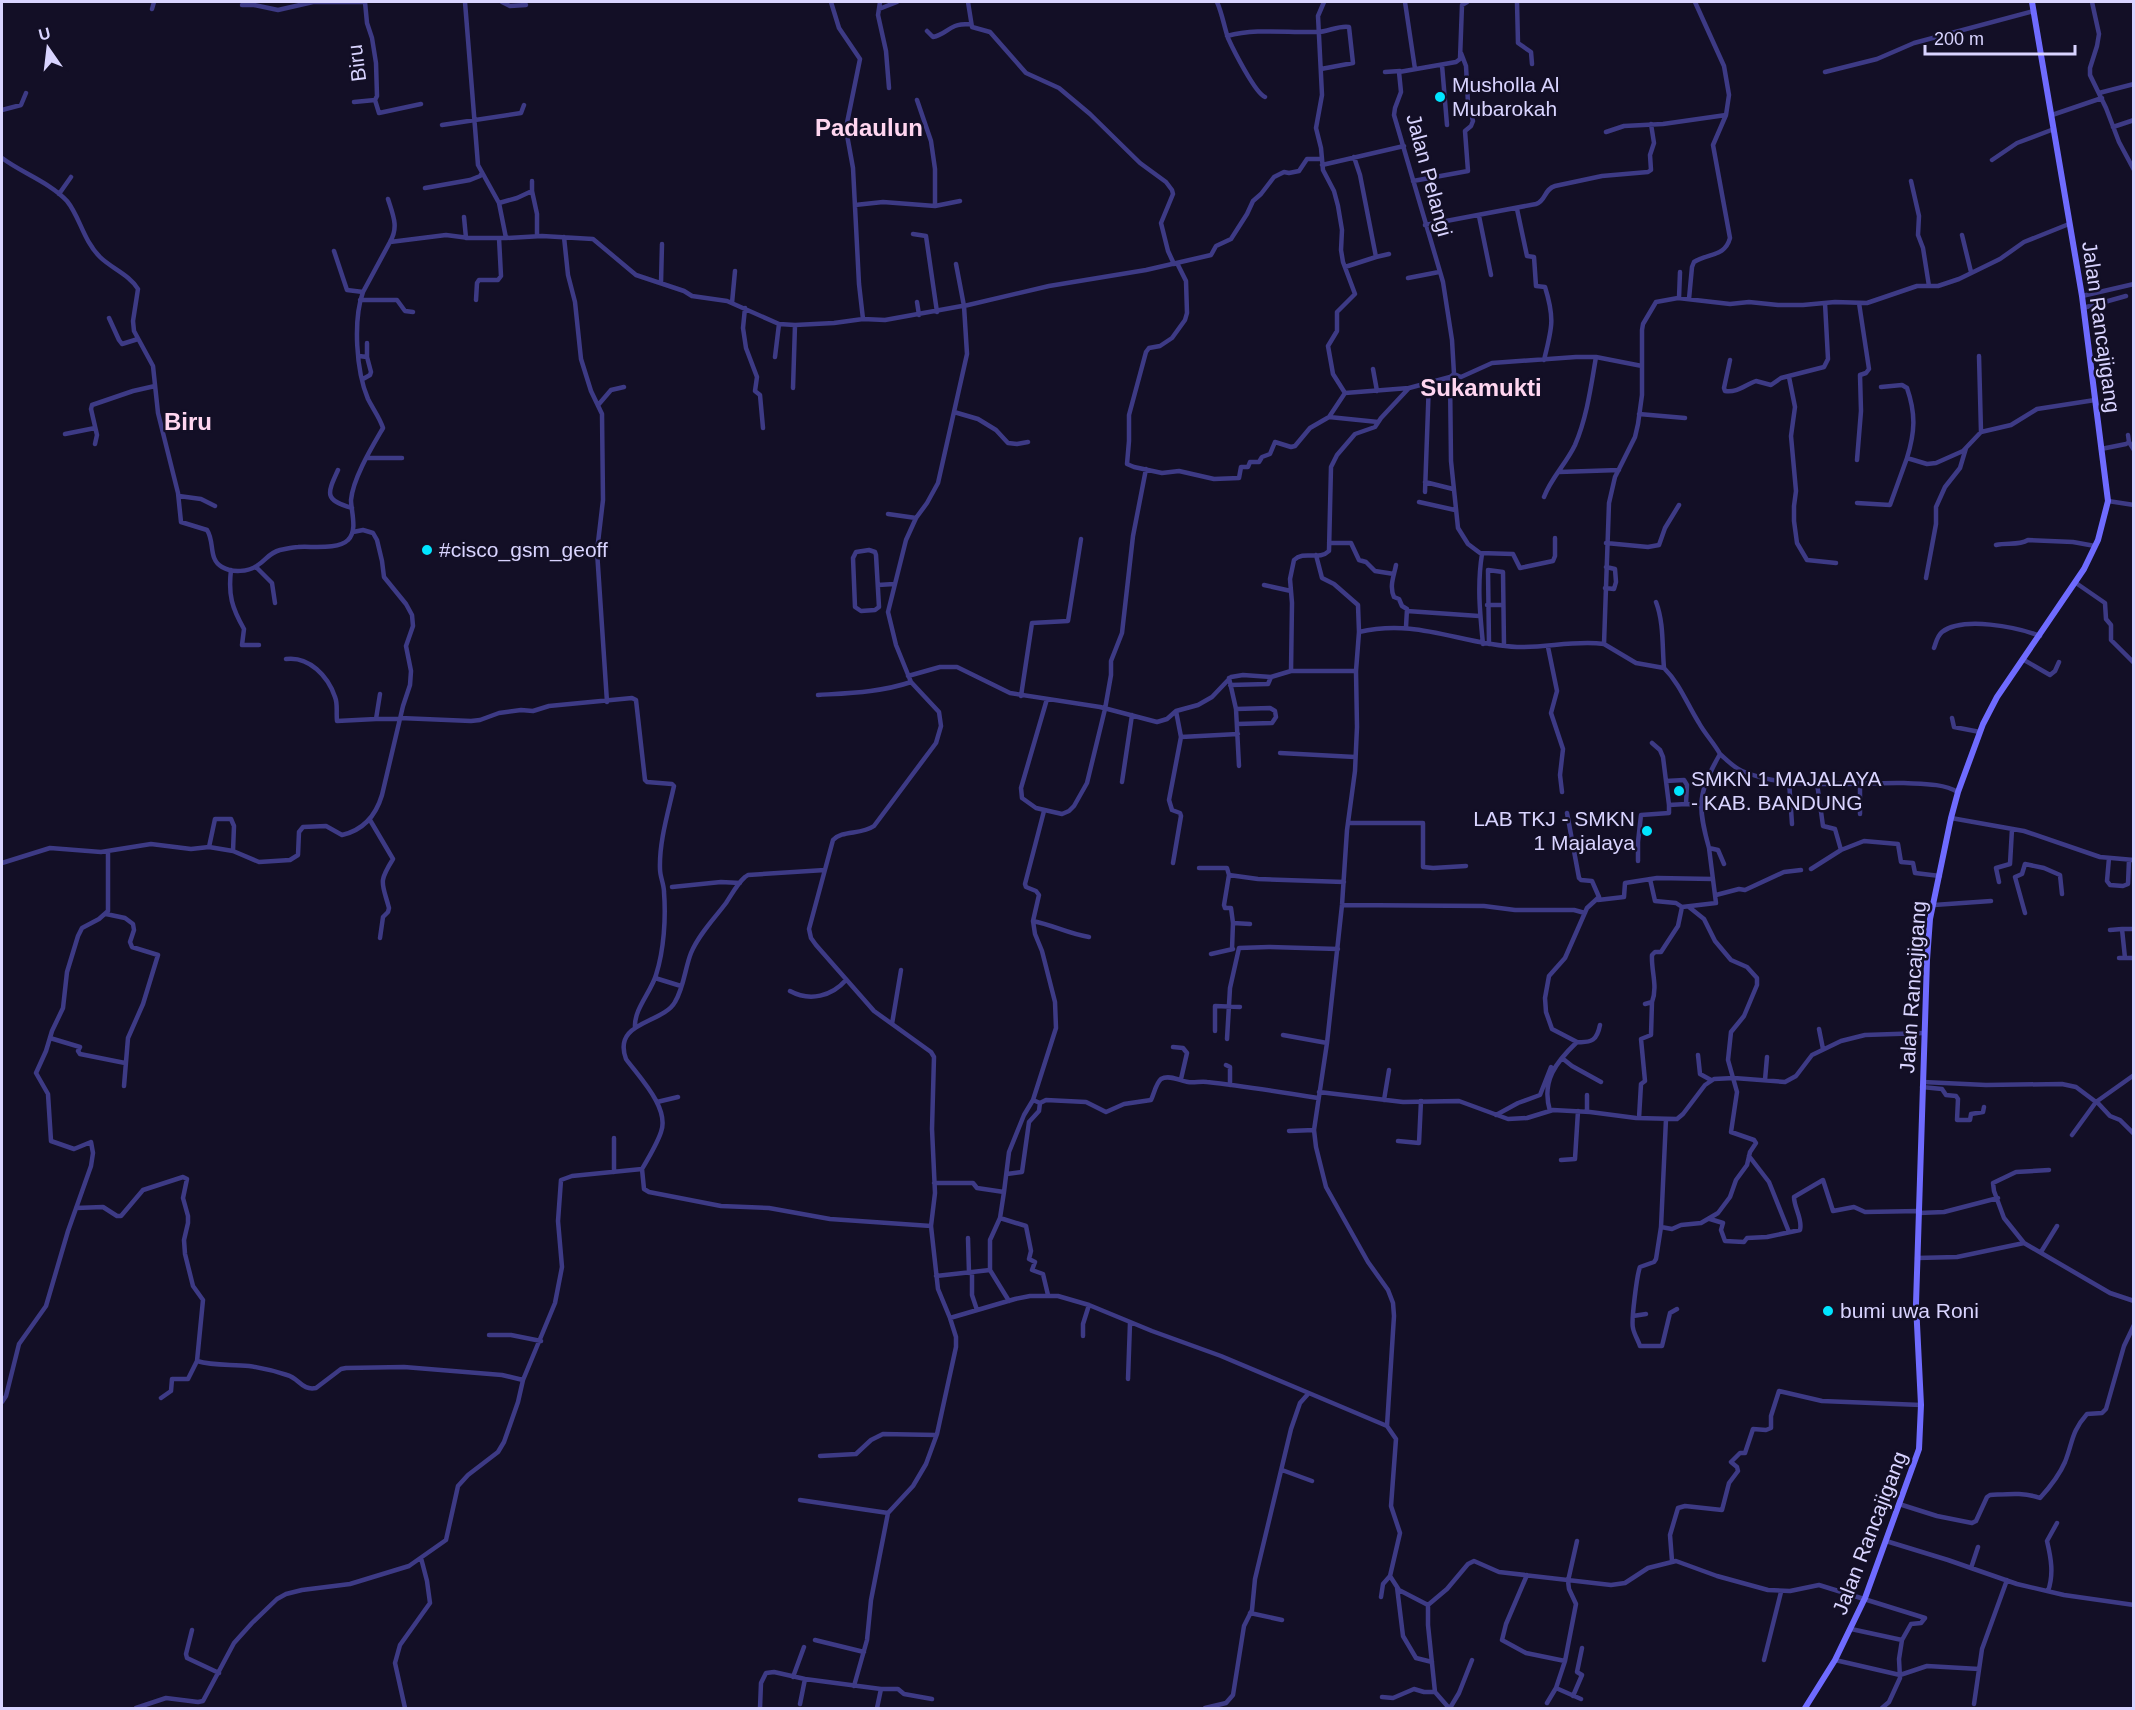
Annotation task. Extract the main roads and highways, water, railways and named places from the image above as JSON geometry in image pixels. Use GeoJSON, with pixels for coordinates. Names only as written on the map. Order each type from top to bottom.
{"type":"FeatureCollection","features":[{"type":"Feature","properties":{"kind":"main road","name":"Jalan Rancajigang"},"geometry":{"type":"LineString","coordinates":[[1805,1708],[1835,1660],[1865,1598],[1919,1449],[1921,1405],[1917,1343],[1917,1258],[1927,960],[1934,905],[1951,818],[1980,732],[1997,697],[2076,584],[2095,546],[2108,501],[2082,296],[2032,2]]}},
{"type":"Feature","properties":{"kind":"place","name":"Musholla Al Mubarokah"},"geometry":{"type":"Point","coordinates":[1440,97]}},
{"type":"Feature","properties":{"kind":"place","name":"#cisco_gsm_geoff"},"geometry":{"type":"Point","coordinates":[427,550]}},
{"type":"Feature","properties":{"kind":"place","name":"SMKN 1 MAJALAYA - KAB. BANDUNG"},"geometry":{"type":"Point","coordinates":[1679,791]}},
{"type":"Feature","properties":{"kind":"place","name":"LAB TKJ - SMKN 1 Majalaya"},"geometry":{"type":"Point","coordinates":[1647,831]}},
{"type":"Feature","properties":{"kind":"place","name":"bumi uwa Roni"},"geometry":{"type":"Point","coordinates":[1828,1311]}},
{"type":"Feature","properties":{"kind":"district","name":"Padaulun"},"geometry":{"type":"Point","coordinates":[869,128]}},
{"type":"Feature","properties":{"kind":"district","name":"Sukamukti"},"geometry":{"type":"Point","coordinates":[1481,388]}},
{"type":"Feature","properties":{"kind":"district","name":"Biru"},"geometry":{"type":"Point","coordinates":[188,422]}}]}
